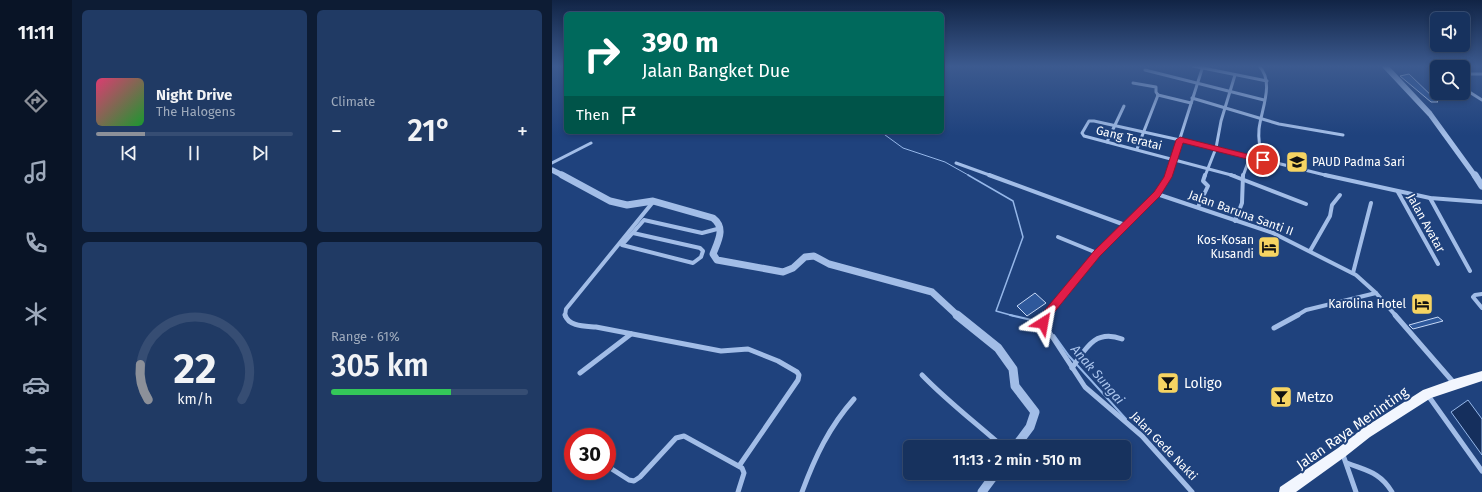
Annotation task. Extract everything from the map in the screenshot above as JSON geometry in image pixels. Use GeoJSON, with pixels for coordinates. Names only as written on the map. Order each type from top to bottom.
{"type":"FeatureCollection","features":[{"type":"Feature","properties":{"kind":"highway","name":"Jalan Raya Meninting"},"geometry":{"type":"LineString","coordinates":[[1285,492],[1342,452],[1366,433],[1427,394],[1482,376]]}},
{"type":"Feature","properties":{"kind":"street"},"geometry":{"type":"LineString","coordinates":[[1136,149],[1158,95],[1156,89]]}},
{"type":"Feature","properties":{"kind":"street","name":"Jalan Gede Nakti"},"geometry":{"type":"LineString","coordinates":[[1192,492],[1134,428],[1085,387],[1074,365],[1042,322],[1097,253],[1157,194],[1166,182],[1195,89]]}},
{"type":"Feature","properties":{"kind":"street"},"geometry":{"type":"LineString","coordinates":[[1219,89],[1264,100]]}},
{"type":"Feature","properties":{"kind":"street"},"geometry":{"type":"LineString","coordinates":[[1198,207],[1208,186],[1203,181],[1216,148],[1220,121],[1226,108],[1231,89]]}},
{"type":"Feature","properties":{"kind":"street"},"geometry":{"type":"LineString","coordinates":[[1263,160],[1259,138],[1260,118],[1265,89]]}},
{"type":"Feature","properties":{"kind":"street"},"geometry":{"type":"LineString","coordinates":[[1406,89],[1430,114],[1481,183]]}},
{"type":"Feature","properties":{"kind":"street"},"geometry":{"type":"LineString","coordinates":[[1470,92],[1482,100]]}},
{"type":"Feature","properties":{"kind":"street"},"geometry":{"type":"LineString","coordinates":[[1158,95],[1191,103]]}},
{"type":"Feature","properties":{"kind":"street"},"geometry":{"type":"LineString","coordinates":[[1192,98],[1279,124],[1343,135]]}},
{"type":"Feature","properties":{"kind":"street"},"geometry":{"type":"LineString","coordinates":[[1107,142],[1124,106]]}},
{"type":"Feature","properties":{"kind":"street","name":"Gang Teratai"},"geometry":{"type":"LineString","coordinates":[[1115,125],[1089,121],[1082,133],[1084,136],[1242,178],[1306,204]]}},
{"type":"Feature","properties":{"kind":"street"},"geometry":{"type":"LineString","coordinates":[[1115,125],[1398,192],[1430,198],[1482,202]]}},
{"type":"Feature","properties":{"kind":"street"},"geometry":{"type":"LineString","coordinates":[[552,163],[591,143]]}},
{"type":"Feature","properties":{"kind":"street"},"geometry":{"type":"LineString","coordinates":[[1235,221],[1242,203],[1242,178],[1250,156]]}},
{"type":"Feature","properties":{"kind":"street"},"geometry":{"type":"LineString","coordinates":[[956,163],[1125,225]]}},
{"type":"Feature","properties":{"kind":"street"},"geometry":{"type":"LineString","coordinates":[[552,170],[610,202],[620,205],[653,201],[713,218],[721,227],[721,233],[713,254],[717,260],[783,272],[789,271],[805,257],[814,256],[829,264],[890,282],[932,292],[993,343],[1013,368],[1015,386],[1035,412],[1030,427],[1020,440]]}},
{"type":"Feature","properties":{"kind":"street","name":"Jalan Avatar"},"geometry":{"type":"LineString","coordinates":[[1398,192],[1438,264]]}},
{"type":"Feature","properties":{"kind":"street","name":"Jalan Baruna Santi II"},"geometry":{"type":"LineString","coordinates":[[1157,194],[1273,233],[1353,273],[1376,293],[1454,384]]}},
{"type":"Feature","properties":{"kind":"street"},"geometry":{"type":"LineString","coordinates":[[1310,251],[1330,216],[1332,205],[1340,195]]}},
{"type":"Feature","properties":{"kind":"street"},"geometry":{"type":"LineString","coordinates":[[1430,198],[1470,271]]}},
{"type":"Feature","properties":{"kind":"street"},"geometry":{"type":"LineString","coordinates":[[653,201],[565,312],[567,319],[574,325],[721,351],[748,349],[778,361],[798,373],[798,380],[740,466]]}},
{"type":"Feature","properties":{"kind":"street"},"geometry":{"type":"LineString","coordinates":[[1353,273],[1371,204]]}},
{"type":"Feature","properties":{"kind":"street"},"geometry":{"type":"LineString","coordinates":[[633,233],[700,248],[703,252],[701,257],[693,263],[622,245],[644,220],[702,233],[721,227]]}},
{"type":"Feature","properties":{"kind":"street"},"geometry":{"type":"LineString","coordinates":[[1058,237],[1097,253]]}},
{"type":"Feature","properties":{"kind":"street"},"geometry":{"type":"LineString","coordinates":[[1274,328],[1306,310],[1376,293]]}},
{"type":"Feature","properties":{"kind":"street"},"geometry":{"type":"LineString","coordinates":[[1482,294],[1475,295],[1473,297],[1482,308]]}},
{"type":"Feature","properties":{"kind":"street"},"geometry":{"type":"LineString","coordinates":[[580,373],[631,334]]}},
{"type":"Feature","properties":{"kind":"street"},"geometry":{"type":"LineString","coordinates":[[1074,365],[1083,353],[1099,337],[1108,335],[1122,339]]}},
{"type":"Feature","properties":{"kind":"street"},"geometry":{"type":"LineString","coordinates":[[922,376],[942,396],[995,440]]}},
{"type":"Feature","properties":{"kind":"street"},"geometry":{"type":"LineString","coordinates":[[1427,394],[1482,471]]}},
{"type":"Feature","properties":{"kind":"street"},"geometry":{"type":"LineString","coordinates":[[802,492],[820,445],[836,420],[854,399]]}},
{"type":"Feature","properties":{"kind":"street"},"geometry":{"type":"LineString","coordinates":[[616,472],[629,480],[634,481],[640,477],[676,438],[682,435],[742,468],[744,473],[738,492]]}},
{"type":"Feature","properties":{"kind":"street"},"geometry":{"type":"LineString","coordinates":[[1342,452],[1356,492]]}},
{"type":"Feature","properties":{"kind":"street"},"geometry":{"type":"LineString","coordinates":[[1347,464],[1382,476],[1392,492]]}},
{"type":"Feature","properties":{"kind":"street"},"geometry":{"type":"LineString","coordinates":[[982,492],[991,480]]}},
{"type":"Feature","properties":{"kind":"water"},"geometry":{"type":"Polygon","coordinates":[[[1468,400],[1482,419],[1482,455],[1451,412],[1468,400]]]}},
{"type":"Feature","properties":{"kind":"building"},"geometry":{"type":"Polygon","coordinates":[[[1415,89],[1424,89],[1430,94],[1430,100],[1436,100],[1438,102],[1431,102],[1415,89]]]}},
{"type":"Feature","properties":{"kind":"building"},"geometry":{"type":"Polygon","coordinates":[[[1035,293],[1046,303],[1027,316],[1017,306],[1035,293]]]}},
{"type":"Feature","properties":{"kind":"building"},"geometry":{"type":"Polygon","coordinates":[[[1438,317],[1443,321],[1413,329],[1409,325],[1438,317]]]}},
{"type":"Feature","properties":{"kind":"waterway","name":"Anak Sungai"},"geometry":{"type":"LineString","coordinates":[[884,134],[903,148],[945,162],[970,176]]}},
{"type":"Feature","properties":{"kind":"waterway","name":"Anak Sungai"},"geometry":{"type":"LineString","coordinates":[[968,175],[1013,201],[1023,237],[996,311],[1012,316]]}},
{"type":"Feature","properties":{"kind":"waterway","name":"Anak Sungai"},"geometry":{"type":"LineString","coordinates":[[1012,316],[1040,322]]}},
{"type":"Feature","properties":{"kind":"waterway","name":"Anak Sungai"},"geometry":{"type":"LineString","coordinates":[[1054,335],[1069,356],[1126,419]]}},
{"type":"Feature","properties":{"kind":"place","name":"PAUD Padma Sari"},"geometry":{"type":"Point","coordinates":[1297,162]}},
{"type":"Feature","properties":{"kind":"place","name":"Kos-Kosan Kusandi"},"geometry":{"type":"Point","coordinates":[1269,247]}},
{"type":"Feature","properties":{"kind":"place","name":"Karolina Hotel"},"geometry":{"type":"Point","coordinates":[1422,304]}},
{"type":"Feature","properties":{"kind":"place","name":"Loligo"},"geometry":{"type":"Point","coordinates":[1168,383]}},
{"type":"Feature","properties":{"kind":"place","name":"Metzo"},"geometry":{"type":"Point","coordinates":[1281,397]}},
{"type":"Feature","properties":{"kind":"route"},"geometry":{"type":"LineString","coordinates":[[1043,323],[1042,321],[1097,253],[1157,194],[1163,186],[1168,177],[1180,140],[1263,160]]}}]}
